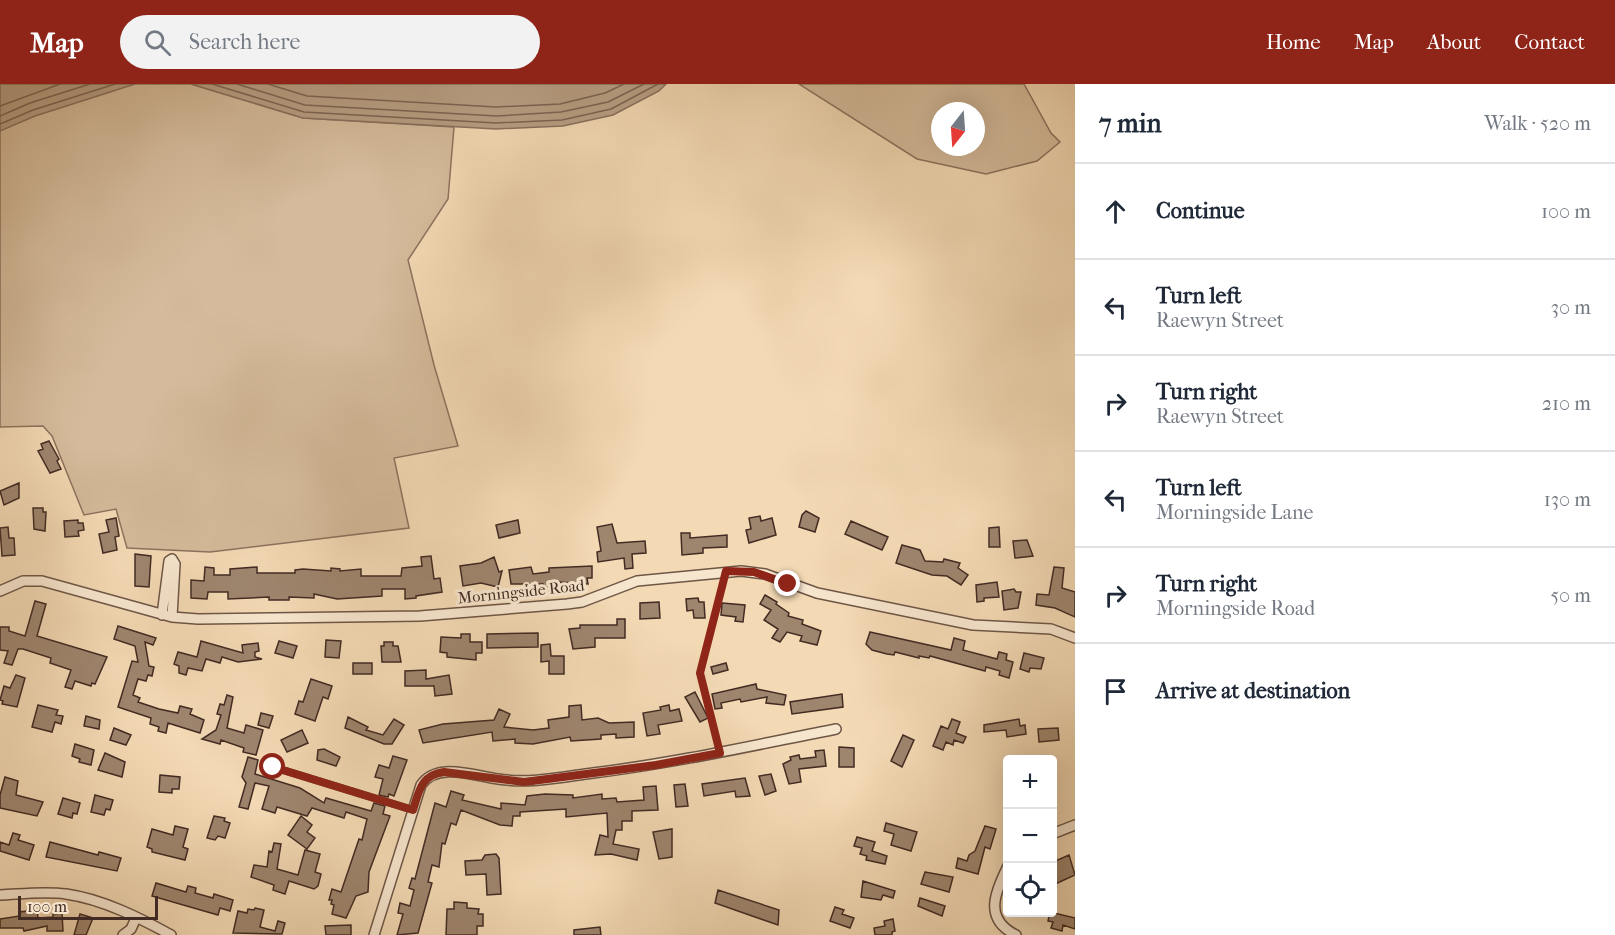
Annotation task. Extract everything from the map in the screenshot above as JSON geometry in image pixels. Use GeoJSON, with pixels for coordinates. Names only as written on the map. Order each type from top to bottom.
{"type":"FeatureCollection","features":[{"type":"Feature","properties":{"kind":"street"},"geometry":{"type":"LineString","coordinates":[[172,559],[176,564],[167,616],[169,561],[172,559]]}},
{"type":"Feature","properties":{"kind":"street","name":"Morningside Road"},"geometry":{"type":"LineString","coordinates":[[0,591],[23,581],[42,580],[167,616],[210,619],[449,614],[582,602],[637,580],[726,571],[754,572],[817,593],[973,625],[1045,628],[1075,638]]}},
{"type":"Feature","properties":{"kind":"street"},"geometry":{"type":"LineString","coordinates":[[374,935],[421,784],[435,773],[444,772],[524,782],[656,765],[836,729]]}},
{"type":"Feature","properties":{"kind":"street"},"geometry":{"type":"LineString","coordinates":[[1057,832],[1075,825]]}},
{"type":"Feature","properties":{"kind":"street"},"geometry":{"type":"LineString","coordinates":[[1003,879],[997,894],[995,912],[1003,928],[1016,935]]}},
{"type":"Feature","properties":{"kind":"street"},"geometry":{"type":"LineString","coordinates":[[0,895],[67,894],[136,918],[171,935]]}},
{"type":"Feature","properties":{"kind":"street"},"geometry":{"type":"LineString","coordinates":[[123,935],[131,929],[136,918]]}},
{"type":"Feature","properties":{"kind":"lane"},"geometry":{"type":"LineString","coordinates":[[273,767],[413,810]]}},
{"type":"Feature","properties":{"kind":"path"},"geometry":{"type":"LineString","coordinates":[[720,753],[700,673],[726,571]]}},
{"type":"Feature","properties":{"kind":"shaded area"},"geometry":{"type":"Polygon","coordinates":[[[0,84],[191,84],[303,118],[454,127],[448,199],[408,260],[434,365],[458,446],[394,458],[409,528],[210,552],[127,548],[116,509],[84,515],[52,436],[43,426],[0,427],[0,84]]]}},
{"type":"Feature","properties":{"kind":"shaded area"},"geometry":{"type":"Polygon","coordinates":[[[799,84],[1024,84],[1051,133],[1060,142],[1037,161],[986,174],[917,159],[799,84]]]}},
{"type":"Feature","properties":{"kind":"water"},"geometry":{"type":"Polygon","coordinates":[[[0,84],[135,84],[35,116],[0,131],[0,84]]]}},
{"type":"Feature","properties":{"kind":"water"},"geometry":{"type":"Polygon","coordinates":[[[191,84],[666,84],[659,91],[613,115],[563,126],[496,129],[303,118],[191,84]]]}},
{"type":"Feature","properties":{"kind":"building"},"geometry":{"type":"Polygon","coordinates":[[[49,441],[59,459],[57,461],[61,469],[50,473],[38,451],[43,449],[41,444],[49,441]]]}},
{"type":"Feature","properties":{"kind":"building"},"geometry":{"type":"Polygon","coordinates":[[[19,483],[19,498],[4,505],[0,491],[19,483]]]}},
{"type":"Feature","properties":{"kind":"building"},"geometry":{"type":"Polygon","coordinates":[[[33,508],[43,508],[43,512],[46,512],[45,531],[34,529],[33,508]]]}},
{"type":"Feature","properties":{"kind":"building"},"geometry":{"type":"Polygon","coordinates":[[[806,511],[819,518],[815,532],[799,527],[802,515],[806,511]]]}},
{"type":"Feature","properties":{"kind":"building"},"geometry":{"type":"Polygon","coordinates":[[[760,516],[761,521],[772,518],[776,535],[749,543],[746,530],[751,529],[749,518],[760,516]]]}},
{"type":"Feature","properties":{"kind":"building"},"geometry":{"type":"Polygon","coordinates":[[[116,518],[119,536],[115,537],[117,550],[103,553],[99,534],[109,532],[106,520],[116,518]]]}},
{"type":"Feature","properties":{"kind":"building"},"geometry":{"type":"Polygon","coordinates":[[[78,520],[78,523],[83,523],[84,530],[78,531],[79,536],[65,537],[64,521],[78,520]]]}},
{"type":"Feature","properties":{"kind":"building"},"geometry":{"type":"Polygon","coordinates":[[[518,520],[520,533],[499,538],[496,525],[518,520]]]}},
{"type":"Feature","properties":{"kind":"building"},"geometry":{"type":"Polygon","coordinates":[[[851,521],[888,537],[882,550],[845,534],[851,521]]]}},
{"type":"Feature","properties":{"kind":"building"},"geometry":{"type":"Polygon","coordinates":[[[612,524],[617,543],[645,541],[646,553],[632,554],[633,568],[625,569],[624,558],[598,562],[597,552],[601,551],[597,527],[612,524]]]}},
{"type":"Feature","properties":{"kind":"building"},"geometry":{"type":"Polygon","coordinates":[[[8,527],[9,538],[14,538],[15,555],[2,556],[0,528],[8,527]]]}},
{"type":"Feature","properties":{"kind":"building"},"geometry":{"type":"Polygon","coordinates":[[[999,527],[1000,547],[989,547],[989,528],[999,527]]]}},
{"type":"Feature","properties":{"kind":"building"},"geometry":{"type":"Polygon","coordinates":[[[681,533],[690,533],[690,538],[727,535],[727,547],[703,548],[703,553],[682,555],[681,533]]]}},
{"type":"Feature","properties":{"kind":"building"},"geometry":{"type":"Polygon","coordinates":[[[1027,540],[1033,556],[1015,558],[1013,541],[1027,540]]]}},
{"type":"Feature","properties":{"kind":"building"},"geometry":{"type":"Polygon","coordinates":[[[902,545],[920,550],[925,561],[943,562],[944,559],[960,563],[958,568],[968,575],[961,585],[947,576],[932,575],[896,563],[902,545]]]}},
{"type":"Feature","properties":{"kind":"building"},"geometry":{"type":"Polygon","coordinates":[[[135,554],[151,556],[149,587],[135,586],[135,554]]]}},
{"type":"Feature","properties":{"kind":"building"},"geometry":{"type":"Polygon","coordinates":[[[431,556],[434,579],[440,578],[442,592],[416,596],[416,598],[405,599],[405,589],[382,589],[382,596],[337,599],[314,594],[314,598],[289,597],[289,600],[269,600],[269,597],[228,599],[228,592],[208,592],[207,599],[191,598],[191,580],[204,581],[205,567],[214,568],[214,575],[230,575],[230,569],[257,567],[257,573],[295,573],[295,570],[303,569],[331,571],[331,568],[340,569],[340,571],[361,569],[361,576],[401,576],[402,568],[422,566],[421,557],[431,556]]]}},
{"type":"Feature","properties":{"kind":"building"},"geometry":{"type":"Polygon","coordinates":[[[494,557],[499,572],[502,571],[498,587],[481,583],[463,586],[460,566],[481,563],[494,557]]]}},
{"type":"Feature","properties":{"kind":"building"},"geometry":{"type":"Polygon","coordinates":[[[592,566],[592,578],[587,578],[588,584],[560,582],[561,584],[550,585],[551,592],[544,593],[543,584],[511,584],[509,570],[531,567],[533,574],[549,572],[549,568],[592,566]]]}},
{"type":"Feature","properties":{"kind":"building"},"geometry":{"type":"Polygon","coordinates":[[[1054,567],[1064,568],[1062,588],[1075,592],[1075,617],[1055,608],[1036,605],[1037,594],[1049,595],[1054,567]]]}},
{"type":"Feature","properties":{"kind":"building"},"geometry":{"type":"Polygon","coordinates":[[[997,582],[999,597],[984,598],[984,601],[977,602],[976,585],[997,582]]]}},
{"type":"Feature","properties":{"kind":"building"},"geometry":{"type":"Polygon","coordinates":[[[1014,589],[1016,592],[1021,592],[1018,608],[1004,610],[1002,591],[1014,589]]]}},
{"type":"Feature","properties":{"kind":"building"},"geometry":{"type":"Polygon","coordinates":[[[765,595],[777,602],[776,604],[789,613],[788,616],[803,620],[802,624],[821,631],[817,645],[800,641],[802,636],[787,632],[780,642],[772,638],[778,629],[764,620],[771,610],[760,604],[765,595]]]}},
{"type":"Feature","properties":{"kind":"building"},"geometry":{"type":"Polygon","coordinates":[[[698,598],[699,602],[704,602],[705,618],[694,618],[693,610],[687,611],[686,599],[698,598]]]}},
{"type":"Feature","properties":{"kind":"building"},"geometry":{"type":"Polygon","coordinates":[[[35,601],[46,604],[37,636],[107,657],[95,684],[92,683],[91,686],[75,681],[72,689],[65,687],[71,670],[50,663],[51,658],[23,649],[18,649],[12,665],[4,663],[8,651],[0,650],[0,627],[9,627],[9,631],[25,636],[35,601]]]}},
{"type":"Feature","properties":{"kind":"building"},"geometry":{"type":"Polygon","coordinates":[[[659,602],[660,618],[640,619],[640,603],[659,602]]]}},
{"type":"Feature","properties":{"kind":"building"},"geometry":{"type":"Polygon","coordinates":[[[722,603],[745,605],[743,622],[735,621],[736,617],[721,615],[722,603]]]}},
{"type":"Feature","properties":{"kind":"building"},"geometry":{"type":"Polygon","coordinates":[[[617,619],[625,619],[625,638],[595,638],[595,647],[573,649],[569,629],[580,628],[580,625],[617,625],[617,619]]]}},
{"type":"Feature","properties":{"kind":"building"},"geometry":{"type":"Polygon","coordinates":[[[118,626],[156,638],[153,645],[145,642],[149,666],[154,667],[152,676],[148,675],[146,681],[138,679],[133,695],[140,698],[138,702],[178,713],[180,706],[192,709],[190,714],[204,720],[200,733],[168,723],[166,733],[158,731],[159,727],[150,724],[151,718],[118,707],[132,661],[138,662],[135,646],[114,639],[118,626]]]}},
{"type":"Feature","properties":{"kind":"building"},"geometry":{"type":"Polygon","coordinates":[[[870,632],[951,650],[954,638],[965,641],[963,650],[997,659],[999,652],[1007,654],[1006,660],[1013,662],[1009,678],[999,675],[1000,671],[986,667],[985,671],[930,656],[929,658],[919,656],[919,658],[895,652],[894,655],[872,650],[866,644],[870,632]]]}},
{"type":"Feature","properties":{"kind":"building"},"geometry":{"type":"Polygon","coordinates":[[[538,633],[538,647],[487,648],[487,634],[538,633]]]}},
{"type":"Feature","properties":{"kind":"building"},"geometry":{"type":"Polygon","coordinates":[[[461,634],[470,634],[470,642],[482,642],[482,653],[476,653],[476,660],[447,657],[447,653],[440,652],[441,637],[461,638],[461,634]]]}},
{"type":"Feature","properties":{"kind":"building"},"geometry":{"type":"Polygon","coordinates":[[[326,640],[341,641],[339,658],[325,657],[326,640]]]}},
{"type":"Feature","properties":{"kind":"building"},"geometry":{"type":"Polygon","coordinates":[[[201,641],[243,653],[242,645],[258,643],[259,651],[255,652],[255,657],[262,659],[238,662],[222,657],[220,663],[206,659],[202,671],[188,668],[186,675],[179,673],[179,666],[174,664],[178,652],[197,657],[201,641]]]}},
{"type":"Feature","properties":{"kind":"building"},"geometry":{"type":"Polygon","coordinates":[[[279,641],[297,646],[293,658],[275,653],[279,641]]]}},
{"type":"Feature","properties":{"kind":"building"},"geometry":{"type":"Polygon","coordinates":[[[384,642],[393,642],[393,646],[398,646],[401,662],[382,662],[381,646],[384,646],[384,642]]]}},
{"type":"Feature","properties":{"kind":"building"},"geometry":{"type":"Polygon","coordinates":[[[550,644],[551,656],[564,656],[564,674],[549,674],[549,661],[541,662],[541,645],[550,644]]]}},
{"type":"Feature","properties":{"kind":"building"},"geometry":{"type":"Polygon","coordinates":[[[1024,653],[1044,658],[1041,669],[1030,668],[1029,672],[1020,669],[1024,653]]]}},
{"type":"Feature","properties":{"kind":"building"},"geometry":{"type":"Polygon","coordinates":[[[353,663],[372,663],[372,674],[353,674],[353,663]]]}},
{"type":"Feature","properties":{"kind":"building"},"geometry":{"type":"Polygon","coordinates":[[[726,663],[728,670],[713,674],[711,667],[726,663]]]}},
{"type":"Feature","properties":{"kind":"building"},"geometry":{"type":"Polygon","coordinates":[[[426,670],[426,679],[449,675],[452,694],[435,696],[434,686],[405,686],[405,671],[426,670]]]}},
{"type":"Feature","properties":{"kind":"building"},"geometry":{"type":"Polygon","coordinates":[[[16,675],[25,678],[17,707],[2,704],[3,701],[0,700],[4,686],[10,688],[16,675]]]}},
{"type":"Feature","properties":{"kind":"building"},"geometry":{"type":"Polygon","coordinates":[[[311,679],[332,686],[328,699],[323,697],[315,721],[295,714],[299,701],[303,702],[311,679]]]}},
{"type":"Feature","properties":{"kind":"building"},"geometry":{"type":"Polygon","coordinates":[[[756,684],[757,689],[786,695],[784,705],[766,703],[767,697],[721,703],[722,708],[715,709],[712,694],[756,684]]]}},
{"type":"Feature","properties":{"kind":"building"},"geometry":{"type":"Polygon","coordinates":[[[695,692],[708,718],[700,722],[685,697],[695,692]]]}},
{"type":"Feature","properties":{"kind":"building"},"geometry":{"type":"Polygon","coordinates":[[[842,694],[843,707],[792,714],[790,702],[842,694]]]}},
{"type":"Feature","properties":{"kind":"building"},"geometry":{"type":"Polygon","coordinates":[[[227,695],[233,697],[227,728],[244,733],[246,725],[263,730],[256,755],[243,752],[244,748],[221,740],[220,744],[202,739],[216,730],[221,715],[217,714],[220,704],[224,705],[227,695]]]}},
{"type":"Feature","properties":{"kind":"building"},"geometry":{"type":"Polygon","coordinates":[[[38,705],[58,710],[56,715],[63,716],[61,724],[55,722],[52,732],[32,727],[38,705]]]}},
{"type":"Feature","properties":{"kind":"building"},"geometry":{"type":"Polygon","coordinates":[[[581,705],[582,720],[598,718],[609,723],[634,722],[634,737],[616,738],[616,734],[601,735],[601,739],[571,741],[570,737],[533,744],[515,743],[515,739],[493,741],[492,732],[423,743],[419,730],[443,724],[494,720],[499,709],[510,714],[504,727],[533,730],[549,728],[548,720],[569,717],[569,706],[581,705]]]}},
{"type":"Feature","properties":{"kind":"building"},"geometry":{"type":"Polygon","coordinates":[[[669,705],[670,711],[679,709],[682,721],[658,725],[660,734],[647,736],[643,713],[661,710],[660,707],[669,705]]]}},
{"type":"Feature","properties":{"kind":"building"},"geometry":{"type":"Polygon","coordinates":[[[261,713],[273,716],[269,728],[258,725],[261,713]]]}},
{"type":"Feature","properties":{"kind":"building"},"geometry":{"type":"Polygon","coordinates":[[[86,716],[100,720],[99,729],[84,726],[86,716]]]}},
{"type":"Feature","properties":{"kind":"building"},"geometry":{"type":"Polygon","coordinates":[[[348,717],[368,727],[366,730],[383,735],[394,719],[404,725],[392,744],[384,744],[345,728],[348,717]]]}},
{"type":"Feature","properties":{"kind":"building"},"geometry":{"type":"Polygon","coordinates":[[[952,719],[960,722],[956,733],[966,737],[963,743],[954,740],[953,745],[946,742],[943,750],[933,746],[941,726],[948,729],[952,719]]]}},
{"type":"Feature","properties":{"kind":"building"},"geometry":{"type":"Polygon","coordinates":[[[1019,719],[1020,726],[1025,725],[1026,734],[1007,737],[1006,730],[984,732],[984,725],[1019,719]]]}},
{"type":"Feature","properties":{"kind":"building"},"geometry":{"type":"Polygon","coordinates":[[[114,728],[131,735],[126,745],[110,740],[114,728]]]}},
{"type":"Feature","properties":{"kind":"building"},"geometry":{"type":"Polygon","coordinates":[[[1058,728],[1059,740],[1039,742],[1038,729],[1058,728]]]}},
{"type":"Feature","properties":{"kind":"building"},"geometry":{"type":"Polygon","coordinates":[[[302,730],[308,743],[287,752],[281,740],[302,730]]]}},
{"type":"Feature","properties":{"kind":"building"},"geometry":{"type":"Polygon","coordinates":[[[903,735],[914,740],[902,767],[891,761],[903,735]]]}},
{"type":"Feature","properties":{"kind":"building"},"geometry":{"type":"Polygon","coordinates":[[[75,744],[94,750],[91,765],[79,762],[80,759],[72,756],[75,744]]]}},
{"type":"Feature","properties":{"kind":"building"},"geometry":{"type":"Polygon","coordinates":[[[839,747],[854,748],[854,767],[839,767],[839,747]]]}},
{"type":"Feature","properties":{"kind":"building"},"geometry":{"type":"Polygon","coordinates":[[[324,749],[340,757],[336,766],[317,760],[318,750],[324,749]]]}},
{"type":"Feature","properties":{"kind":"building"},"geometry":{"type":"Polygon","coordinates":[[[824,750],[826,766],[799,769],[801,782],[789,784],[783,764],[791,760],[790,757],[799,755],[800,759],[816,757],[815,751],[824,750]]]}},
{"type":"Feature","properties":{"kind":"building"},"geometry":{"type":"Polygon","coordinates":[[[105,753],[125,762],[122,777],[98,770],[105,753]]]}},
{"type":"Feature","properties":{"kind":"building"},"geometry":{"type":"Polygon","coordinates":[[[393,756],[407,760],[394,796],[379,795],[383,779],[375,777],[379,765],[389,768],[393,756]]]}},
{"type":"Feature","properties":{"kind":"building"},"geometry":{"type":"Polygon","coordinates":[[[248,757],[258,760],[255,774],[300,788],[324,803],[326,798],[371,811],[374,803],[385,806],[383,814],[390,816],[369,872],[368,892],[356,896],[346,918],[332,914],[334,905],[331,904],[332,900],[329,900],[332,889],[341,892],[359,839],[362,840],[367,819],[346,812],[344,818],[312,808],[307,816],[277,807],[275,813],[262,809],[269,786],[255,783],[248,809],[239,807],[246,783],[242,777],[248,757]]]}},
{"type":"Feature","properties":{"kind":"building"},"geometry":{"type":"Polygon","coordinates":[[[771,774],[776,791],[765,795],[759,776],[771,774]]]}},
{"type":"Feature","properties":{"kind":"building"},"geometry":{"type":"Polygon","coordinates":[[[160,775],[180,777],[179,789],[172,789],[172,793],[159,792],[160,775]]]}},
{"type":"Feature","properties":{"kind":"building"},"geometry":{"type":"Polygon","coordinates":[[[5,777],[18,781],[16,795],[43,802],[37,816],[0,808],[0,795],[5,777]]]}},
{"type":"Feature","properties":{"kind":"building"},"geometry":{"type":"Polygon","coordinates":[[[745,778],[750,796],[736,797],[735,791],[704,796],[702,784],[745,778]]]}},
{"type":"Feature","properties":{"kind":"building"},"geometry":{"type":"Polygon","coordinates":[[[685,784],[688,806],[676,807],[674,785],[685,784]]]}},
{"type":"Feature","properties":{"kind":"building"},"geometry":{"type":"Polygon","coordinates":[[[656,786],[658,810],[632,811],[632,821],[622,821],[622,830],[616,830],[613,844],[639,849],[637,860],[611,854],[595,855],[600,835],[608,837],[607,813],[566,817],[566,809],[520,812],[520,816],[513,816],[512,826],[500,825],[461,810],[456,825],[451,823],[445,844],[442,843],[439,867],[432,865],[428,882],[432,883],[418,933],[397,935],[403,914],[398,913],[400,903],[410,906],[414,890],[409,888],[412,878],[415,879],[435,803],[446,807],[451,791],[464,795],[462,800],[501,809],[501,803],[525,805],[527,796],[545,794],[573,795],[573,798],[602,794],[602,799],[616,798],[617,802],[644,800],[643,787],[656,786]]]}},
{"type":"Feature","properties":{"kind":"building"},"geometry":{"type":"Polygon","coordinates":[[[95,795],[113,800],[110,810],[106,809],[104,815],[91,812],[95,795]]]}},
{"type":"Feature","properties":{"kind":"building"},"geometry":{"type":"Polygon","coordinates":[[[63,798],[80,803],[77,814],[73,813],[72,818],[58,814],[63,798]]]}},
{"type":"Feature","properties":{"kind":"building"},"geometry":{"type":"Polygon","coordinates":[[[214,816],[225,818],[224,821],[230,823],[225,838],[218,836],[215,840],[207,838],[214,816]]]}},
{"type":"Feature","properties":{"kind":"building"},"geometry":{"type":"Polygon","coordinates":[[[301,816],[312,825],[307,832],[315,838],[307,849],[288,835],[301,816]]]}},
{"type":"Feature","properties":{"kind":"building"},"geometry":{"type":"Polygon","coordinates":[[[886,823],[917,832],[911,851],[891,845],[894,834],[884,831],[886,823]]]}},
{"type":"Feature","properties":{"kind":"building"},"geometry":{"type":"Polygon","coordinates":[[[175,826],[188,829],[183,847],[188,849],[185,860],[152,852],[152,849],[147,847],[152,829],[173,835],[175,826]]]}},
{"type":"Feature","properties":{"kind":"building"},"geometry":{"type":"Polygon","coordinates":[[[985,826],[996,829],[990,849],[985,847],[978,874],[956,868],[958,858],[967,861],[969,855],[975,851],[985,826]]]}},
{"type":"Feature","properties":{"kind":"building"},"geometry":{"type":"Polygon","coordinates":[[[672,829],[672,857],[659,859],[653,832],[672,829]]]}},
{"type":"Feature","properties":{"kind":"building"},"geometry":{"type":"Polygon","coordinates":[[[13,833],[20,835],[18,840],[34,845],[29,860],[0,851],[0,842],[9,845],[13,833]]]}},
{"type":"Feature","properties":{"kind":"building"},"geometry":{"type":"Polygon","coordinates":[[[857,837],[875,842],[872,851],[887,856],[885,864],[866,860],[867,856],[860,854],[862,848],[854,846],[857,837]]]}},
{"type":"Feature","properties":{"kind":"building"},"geometry":{"type":"Polygon","coordinates":[[[50,842],[98,855],[99,852],[121,858],[117,871],[46,857],[50,842]]]}},
{"type":"Feature","properties":{"kind":"building"},"geometry":{"type":"Polygon","coordinates":[[[274,843],[281,844],[277,869],[298,875],[305,850],[320,854],[315,872],[321,874],[318,886],[314,889],[289,881],[285,894],[273,890],[274,885],[251,877],[254,865],[267,867],[269,851],[272,852],[274,843]]]}},
{"type":"Feature","properties":{"kind":"building"},"geometry":{"type":"Polygon","coordinates":[[[496,854],[499,858],[501,894],[487,895],[486,874],[466,875],[465,861],[482,860],[485,855],[496,854]]]}},
{"type":"Feature","properties":{"kind":"building"},"geometry":{"type":"Polygon","coordinates":[[[1069,855],[1075,875],[1057,883],[1057,860],[1069,855]]]}},
{"type":"Feature","properties":{"kind":"building"},"geometry":{"type":"Polygon","coordinates":[[[925,872],[953,877],[949,892],[921,884],[925,872]]]}},
{"type":"Feature","properties":{"kind":"building"},"geometry":{"type":"Polygon","coordinates":[[[863,881],[895,891],[893,898],[883,895],[881,900],[861,897],[863,881]]]}},
{"type":"Feature","properties":{"kind":"building"},"geometry":{"type":"Polygon","coordinates":[[[156,883],[186,892],[188,886],[196,888],[195,893],[213,898],[214,894],[233,900],[230,911],[220,908],[218,915],[152,896],[156,883]]]}},
{"type":"Feature","properties":{"kind":"building"},"geometry":{"type":"Polygon","coordinates":[[[718,890],[779,910],[778,925],[715,903],[718,890]]]}},
{"type":"Feature","properties":{"kind":"building"},"geometry":{"type":"Polygon","coordinates":[[[920,898],[945,906],[942,916],[918,906],[920,898]]]}},
{"type":"Feature","properties":{"kind":"building"},"geometry":{"type":"Polygon","coordinates":[[[454,902],[467,903],[467,908],[479,909],[478,914],[483,914],[483,926],[477,926],[477,935],[446,935],[447,909],[454,909],[454,902]]]}},
{"type":"Feature","properties":{"kind":"building"},"geometry":{"type":"Polygon","coordinates":[[[835,907],[844,910],[842,914],[854,918],[850,928],[830,921],[835,907]]]}},
{"type":"Feature","properties":{"kind":"building"},"geometry":{"type":"Polygon","coordinates":[[[255,908],[264,910],[260,927],[275,931],[278,921],[285,923],[282,934],[233,933],[238,911],[247,913],[248,909],[254,910],[255,908]]]}},
{"type":"Feature","properties":{"kind":"building"},"geometry":{"type":"Polygon","coordinates":[[[37,910],[38,918],[53,917],[53,914],[62,913],[63,931],[47,931],[47,926],[24,931],[23,928],[0,928],[0,919],[20,916],[19,912],[37,910]]]}},
{"type":"Feature","properties":{"kind":"building"},"geometry":{"type":"Polygon","coordinates":[[[80,914],[93,918],[86,935],[74,935],[80,914]]]}},
{"type":"Feature","properties":{"kind":"building"},"geometry":{"type":"Polygon","coordinates":[[[1057,914],[1075,918],[1075,929],[1063,925],[1062,931],[1051,928],[1053,922],[1048,921],[1049,917],[1057,917],[1057,914]]]}},
{"type":"Feature","properties":{"kind":"building"},"geometry":{"type":"Polygon","coordinates":[[[893,919],[895,931],[892,935],[875,935],[874,928],[885,926],[884,921],[893,919]]]}},
{"type":"Feature","properties":{"kind":"building"},"geometry":{"type":"Polygon","coordinates":[[[351,925],[351,935],[326,935],[325,926],[351,925]]]}},
{"type":"Feature","properties":{"kind":"building"},"geometry":{"type":"Polygon","coordinates":[[[600,927],[601,935],[574,935],[574,930],[600,927]]]}},
{"type":"Feature","properties":{"kind":"route"},"geometry":{"type":"LineString","coordinates":[[273,767],[413,810],[421,784],[424,779],[435,773],[444,772],[524,782],[656,765],[720,753],[700,673],[726,571],[765,574],[788,584]]}}]}
